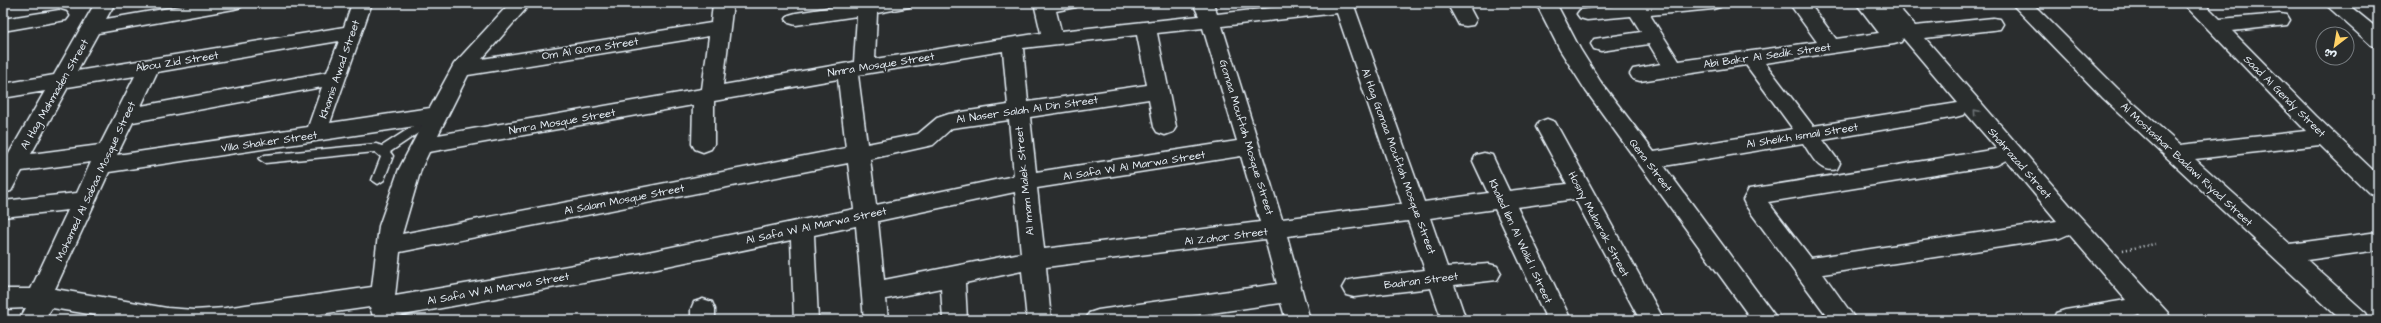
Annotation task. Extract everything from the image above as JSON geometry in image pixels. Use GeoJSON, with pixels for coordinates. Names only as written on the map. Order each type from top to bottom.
{"type":"FeatureCollection","features":[{"type":"Feature","properties":{"kind":"street","name":"Al Hag Mahmaden Street"},"geometry":{"type":"LineString","coordinates":[[3,184],[105,3]]}},
{"type":"Feature","properties":{"kind":"street"},"geometry":{"type":"LineString","coordinates":[[92,28],[191,7],[234,3]]}},
{"type":"Feature","properties":{"kind":"street","name":"Khamis Awad Street"},"geometry":{"type":"LineString","coordinates":[[316,134],[362,3]]}},
{"type":"Feature","properties":{"kind":"street"},"geometry":{"type":"LineString","coordinates":[[382,308],[391,226],[410,170],[461,69],[521,3]]}},
{"type":"Feature","properties":{"kind":"street"},"geometry":{"type":"LineString","coordinates":[[703,144],[708,95],[723,3]]}},
{"type":"Feature","properties":{"kind":"street"},"geometry":{"type":"LineString","coordinates":[[796,19],[868,6],[902,3]]}},
{"type":"Feature","properties":{"kind":"street"},"geometry":{"type":"LineString","coordinates":[[1052,37],[1045,5],[1069,3]]}},
{"type":"Feature","properties":{"kind":"street"},"geometry":{"type":"LineString","coordinates":[[1457,3],[1466,20]]}},
{"type":"Feature","properties":{"kind":"street","name":"Qena Street"},"geometry":{"type":"LineString","coordinates":[[1546,3],[1570,50],[1648,161],[1766,320]]}},
{"type":"Feature","properties":{"kind":"street"},"geometry":{"type":"LineString","coordinates":[[1587,14],[1713,3]]}},
{"type":"Feature","properties":{"kind":"street"},"geometry":{"type":"LineString","coordinates":[[1799,3],[1831,46]]}},
{"type":"Feature","properties":{"kind":"street","name":"Shahrazad Street"},"geometry":{"type":"LineString","coordinates":[[1866,3],[1902,35],[2101,255],[2132,305]]}},
{"type":"Feature","properties":{"kind":"street","name":"Shahrazad Street"},"geometry":{"type":"LineString","coordinates":[[1884,3],[1902,35],[1956,110],[2060,229],[2132,305],[2159,320]]}},
{"type":"Feature","properties":{"kind":"street","name":"Al Mostashar Badawi Riyad Street"},"geometry":{"type":"LineString","coordinates":[[2022,3],[2110,93],[2357,320]]}},
{"type":"Feature","properties":{"kind":"street","name":"Saad Al Gendy Street"},"geometry":{"type":"LineString","coordinates":[[2193,3],[2325,137],[2378,188]]}},
{"type":"Feature","properties":{"kind":"street"},"geometry":{"type":"LineString","coordinates":[[2334,3],[2378,40]]}},
{"type":"Feature","properties":{"kind":"street","name":"Nmra Mosque Street"},"geometry":{"type":"LineString","coordinates":[[421,146],[856,68],[1052,37],[1146,28],[1207,13],[1344,5]]}},
{"type":"Feature","properties":{"kind":"street","name":"Al Hag Gomaa Mouftah Mosque Street"},"geometry":{"type":"LineString","coordinates":[[1344,5],[1454,320]]}},
{"type":"Feature","properties":{"kind":"street"},"geometry":{"type":"LineString","coordinates":[[868,6],[856,68],[857,152],[866,215],[876,320]]}},
{"type":"Feature","properties":{"kind":"street"},"geometry":{"type":"LineString","coordinates":[[1637,10],[1674,69]]}},
{"type":"Feature","properties":{"kind":"street","name":"Gomaa Mouftah Mosque Street"},"geometry":{"type":"LineString","coordinates":[[1207,13],[1250,147],[1298,320]]}},
{"type":"Feature","properties":{"kind":"street"},"geometry":{"type":"LineString","coordinates":[[4,26],[59,16]]}},
{"type":"Feature","properties":{"kind":"street"},"geometry":{"type":"LineString","coordinates":[[2216,26],[2280,20]]}},
{"type":"Feature","properties":{"kind":"street","name":"Abi Bakr Al Sedik Street"},"geometry":{"type":"LineString","coordinates":[[1640,74],[1902,35],[1993,24]]}},
{"type":"Feature","properties":{"kind":"street","name":"Om Al Qora Street"},"geometry":{"type":"LineString","coordinates":[[461,69],[719,28]]}},
{"type":"Feature","properties":{"kind":"street"},"geometry":{"type":"LineString","coordinates":[[1146,28],[1165,127]]}},
{"type":"Feature","properties":{"kind":"street","name":"Abou Zid Street"},"geometry":{"type":"LineString","coordinates":[[3,91],[351,32]]}},
{"type":"Feature","properties":{"kind":"street"},"geometry":{"type":"LineString","coordinates":[[1601,44],[1654,37]]}},
{"type":"Feature","properties":{"kind":"street","name":"Al Imam Malek Street"},"geometry":{"type":"LineString","coordinates":[[1012,43],[1024,182],[1039,320]]}},
{"type":"Feature","properties":{"kind":"street"},"geometry":{"type":"LineString","coordinates":[[1751,58],[1829,163]]}},
{"type":"Feature","properties":{"kind":"street","name":"Mohamed Al Sabaa Mosque Street"},"geometry":{"type":"LineString","coordinates":[[31,320],[43,298],[105,158],[150,66]]}},
{"type":"Feature","properties":{"kind":"street"},"geometry":{"type":"LineString","coordinates":[[126,116],[335,78]]}},
{"type":"Feature","properties":{"kind":"street","name":"Al Naser Salah Al Din Street"},"geometry":{"type":"LineString","coordinates":[[857,152],[927,139],[933,136],[938,126],[949,121],[1017,110],[1158,91]]}},
{"type":"Feature","properties":{"kind":"street","name":"Al Sheikh Ismail Street"},"geometry":{"type":"LineString","coordinates":[[1648,161],[1956,110]]}},
{"type":"Feature","properties":{"kind":"street","name":"Villa Shaker Street"},"geometry":{"type":"LineString","coordinates":[[14,164],[105,158],[316,134],[436,116]]}},
{"type":"Feature","properties":{"kind":"street","name":"Hosny Mubarak Street"},"geometry":{"type":"LineString","coordinates":[[1547,127],[1652,320]]}},
{"type":"Feature","properties":{"kind":"street"},"geometry":{"type":"LineString","coordinates":[[2174,153],[2325,137]]}},
{"type":"Feature","properties":{"kind":"street","name":"Al Safa W Al Marwa Street"},"geometry":{"type":"LineString","coordinates":[[3,299],[43,298],[180,319],[256,317],[382,308],[643,262],[1024,182],[1250,147]]}},
{"type":"Feature","properties":{"kind":"street","name":"Al Salam Mosque Street"},"geometry":{"type":"LineString","coordinates":[[390,245],[857,152]]}},
{"type":"Feature","properties":{"kind":"street"},"geometry":{"type":"LineString","coordinates":[[1844,320],[1754,200],[1757,194],[1997,157]]}},
{"type":"Feature","properties":{"kind":"street","name":"Khaled Ibn Al Walid 1 Street"},"geometry":{"type":"LineString","coordinates":[[1484,161],[1559,320]]}},
{"type":"Feature","properties":{"kind":"street","name":"Al Zohor Street"},"geometry":{"type":"LineString","coordinates":[[873,292],[1032,260],[1581,190]]}},
{"type":"Feature","properties":{"kind":"street"},"geometry":{"type":"LineString","coordinates":[[3,209],[86,200]]}},
{"type":"Feature","properties":{"kind":"street"},"geometry":{"type":"LineString","coordinates":[[802,228],[806,320]]}},
{"type":"Feature","properties":{"kind":"street"},"geometry":{"type":"LineString","coordinates":[[1805,268],[2060,229]]}},
{"type":"Feature","properties":{"kind":"street"},"geometry":{"type":"LineString","coordinates":[[2284,254],[2378,241]]}},
{"type":"Feature","properties":{"kind":"street","name":"Badran Street"},"geometry":{"type":"LineString","coordinates":[[1354,288],[1440,277],[1489,273]]}},
{"type":"Feature","properties":{"kind":"street"},"geometry":{"type":"LineString","coordinates":[[953,277],[955,320]]}},
{"type":"Feature","properties":{"kind":"street"},"geometry":{"type":"LineString","coordinates":[[1098,320],[1289,292]]}},
{"type":"Feature","properties":{"kind":"street"},"geometry":{"type":"LineString","coordinates":[[2064,320],[2132,305]]}},
{"type":"Feature","properties":{"kind":"lane"},"geometry":{"type":"LineString","coordinates":[[383,151],[436,116]]}},
{"type":"Feature","properties":{"kind":"lane"},"geometry":{"type":"LineString","coordinates":[[265,159],[376,148],[383,151],[387,156],[378,180]]}},
{"type":"Feature","properties":{"kind":"path"},"geometry":{"type":"LineString","coordinates":[[2101,255],[2155,244]]}}]}
